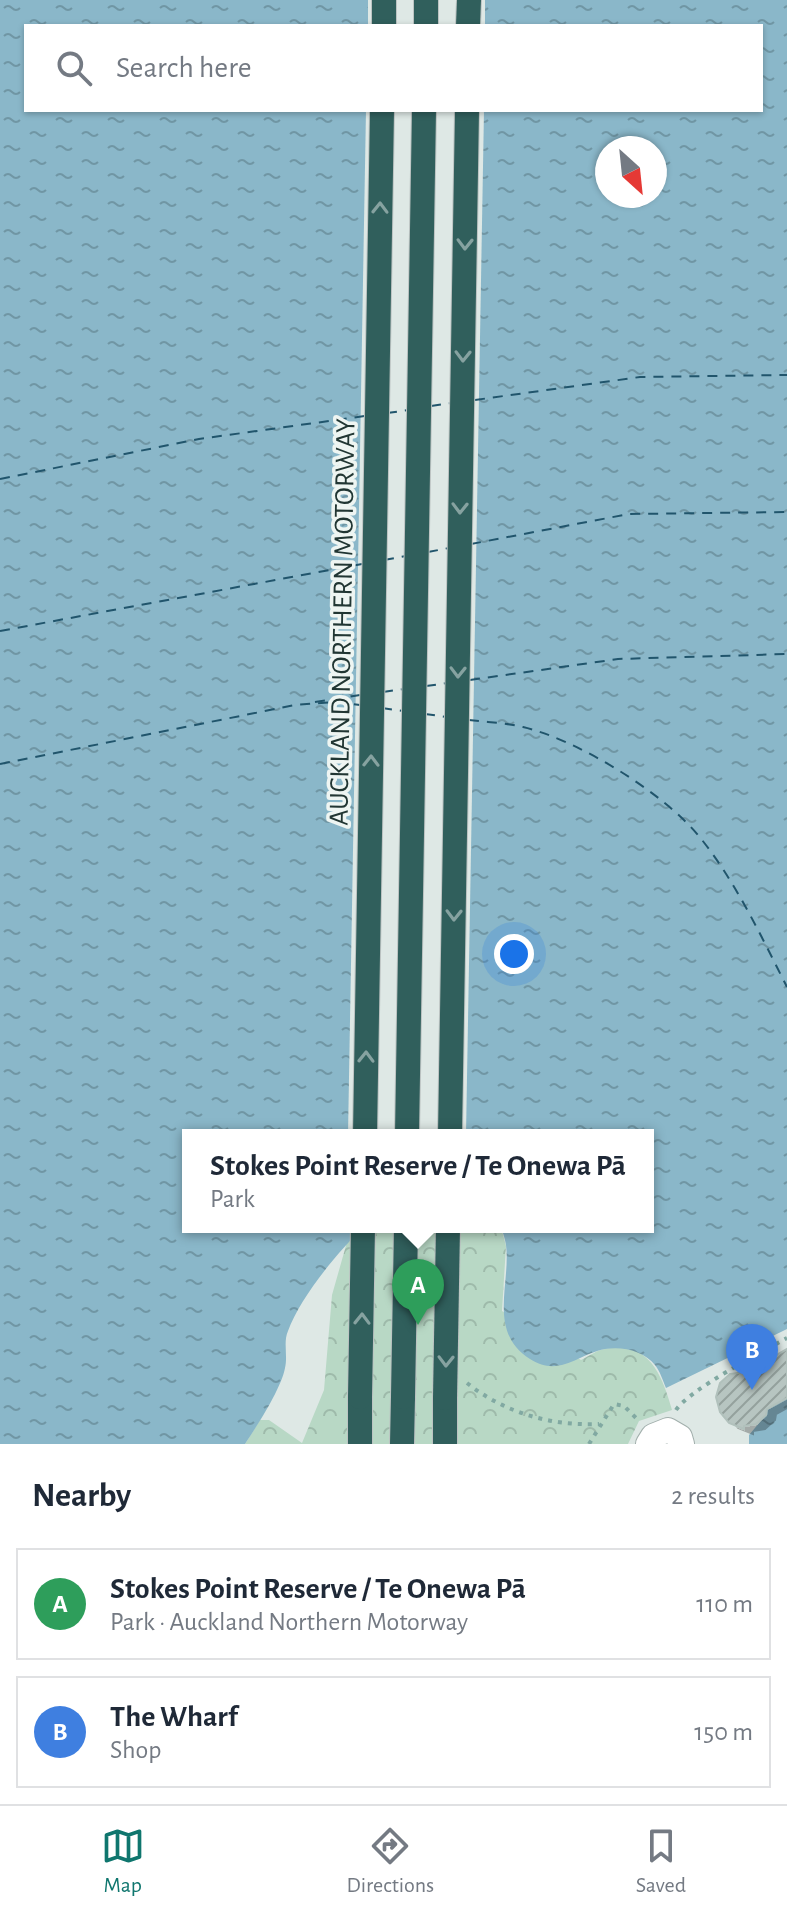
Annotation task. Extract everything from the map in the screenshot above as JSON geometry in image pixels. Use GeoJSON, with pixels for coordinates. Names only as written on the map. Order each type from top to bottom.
{"type":"FeatureCollection","features":[{"type":"Feature","properties":{"kind":"highway"},"geometry":{"type":"LineString","coordinates":[[384,0],[384,24]]}},
{"type":"Feature","properties":{"kind":"highway"},"geometry":{"type":"LineString","coordinates":[[426,0],[426,24]]}},
{"type":"Feature","properties":{"kind":"highway"},"geometry":{"type":"LineString","coordinates":[[468,24],[469,0]]}},
{"type":"Feature","properties":{"kind":"highway","name":"AUCKLAND NORTHERN MOTORWAY"},"geometry":{"type":"LineString","coordinates":[[365,1129],[382,112]]}},
{"type":"Feature","properties":{"kind":"highway"},"geometry":{"type":"LineString","coordinates":[[407,1129],[424,112]]}},
{"type":"Feature","properties":{"kind":"highway"},"geometry":{"type":"LineString","coordinates":[[450,1129],[467,112]]}},
{"type":"Feature","properties":{"kind":"highway"},"geometry":{"type":"LineString","coordinates":[[360,1444],[363,1233]]}},
{"type":"Feature","properties":{"kind":"highway"},"geometry":{"type":"LineString","coordinates":[[402,1444],[406,1233]]}},
{"type":"Feature","properties":{"kind":"highway"},"geometry":{"type":"LineString","coordinates":[[445,1444],[448,1233]]}},
{"type":"Feature","properties":{"kind":"lane"},"geometry":{"type":"LineString","coordinates":[[644,1433],[653,1436],[668,1430],[680,1437],[682,1444]]}},
{"type":"Feature","properties":{"kind":"path"},"geometry":{"type":"LineString","coordinates":[[764,1351],[760,1338],[771,1358]]}},
{"type":"Feature","properties":{"kind":"path"},"geometry":{"type":"LineString","coordinates":[[671,1416],[680,1403],[787,1338]]}},
{"type":"Feature","properties":{"kind":"path"},"geometry":{"type":"LineString","coordinates":[[460,1377],[489,1400],[537,1418],[570,1425],[599,1424]]}},
{"type":"Feature","properties":{"kind":"path"},"geometry":{"type":"LineString","coordinates":[[589,1444],[614,1404],[624,1406],[644,1433]]}},
{"type":"Feature","properties":{"kind":"green space"},"geometry":{"type":"Polygon","coordinates":[[[357,1233],[503,1233],[506,1246],[502,1311],[581,1360],[602,1350],[620,1348],[643,1355],[664,1384],[672,1410],[639,1421],[628,1444],[245,1444],[260,1420],[269,1420],[302,1443],[324,1390],[332,1295],[347,1242],[357,1233]]]}},
{"type":"Feature","properties":{"kind":"water"},"geometry":{"type":"Polygon","coordinates":[[[0,0],[787,0],[787,1329],[666,1388],[655,1365],[633,1351],[605,1349],[559,1366],[550,1366],[530,1359],[517,1348],[505,1321],[507,1260],[503,1233],[654,1233],[654,1129],[182,1129],[182,1233],[358,1233],[301,1304],[287,1335],[283,1377],[245,1444],[0,1444],[0,0]]]}},
{"type":"Feature","properties":{"kind":"water"},"geometry":{"type":"Polygon","coordinates":[[[787,1398],[787,1444],[749,1444],[749,1435],[766,1415],[767,1409],[787,1398]]]}},
{"type":"Feature","properties":{"kind":"pier"},"geometry":{"type":"Polygon","coordinates":[[[368,0],[485,0],[485,24],[368,24],[368,0]]]}},
{"type":"Feature","properties":{"kind":"pier"},"geometry":{"type":"Polygon","coordinates":[[[366,112],[484,112],[466,1129],[348,1129],[366,112]]]}},
{"type":"Feature","properties":{"kind":"building"},"geometry":{"type":"Polygon","coordinates":[[[787,1349],[787,1398],[767,1409],[766,1415],[756,1424],[744,1426],[744,1429],[729,1423],[720,1412],[716,1397],[720,1383],[730,1374],[747,1372],[787,1349]]]}},
{"type":"Feature","properties":{"kind":"ferry route"},"geometry":{"type":"LineString","coordinates":[[475,400],[640,377],[787,375]]}},
{"type":"Feature","properties":{"kind":"ferry route"},"geometry":{"type":"LineString","coordinates":[[431,406],[452,403]]}},
{"type":"Feature","properties":{"kind":"ferry route"},"geometry":{"type":"LineString","coordinates":[[387,413],[409,410]]}},
{"type":"Feature","properties":{"kind":"ferry route"},"geometry":{"type":"LineString","coordinates":[[0,479],[199,439],[365,416]]}},
{"type":"Feature","properties":{"kind":"ferry route"},"geometry":{"type":"LineString","coordinates":[[471,544],[629,514],[787,512]]}},
{"type":"Feature","properties":{"kind":"ferry route"},"geometry":{"type":"LineString","coordinates":[[428,552],[449,548]]}},
{"type":"Feature","properties":{"kind":"ferry route"},"geometry":{"type":"LineString","coordinates":[[384,560],[406,556]]}},
{"type":"Feature","properties":{"kind":"ferry route"},"geometry":{"type":"LineString","coordinates":[[0,631],[362,564]]}},
{"type":"Feature","properties":{"kind":"ferry route"},"geometry":{"type":"LineString","coordinates":[[470,680],[618,659],[787,654]]}},
{"type":"Feature","properties":{"kind":"ferry route"},"geometry":{"type":"LineString","coordinates":[[426,686],[448,683]]}},
{"type":"Feature","properties":{"kind":"ferry route"},"geometry":{"type":"LineString","coordinates":[[383,692],[404,689]]}},
{"type":"Feature","properties":{"kind":"ferry route"},"geometry":{"type":"LineString","coordinates":[[315,702],[360,695]]}},
{"type":"Feature","properties":{"kind":"ferry route"},"geometry":{"type":"LineString","coordinates":[[0,764],[295,705],[334,702],[360,705]]}},
{"type":"Feature","properties":{"kind":"ferry route"},"geometry":{"type":"LineString","coordinates":[[382,708],[403,711]]}},
{"type":"Feature","properties":{"kind":"ferry route"},"geometry":{"type":"LineString","coordinates":[[425,714],[447,717]]}},
{"type":"Feature","properties":{"kind":"ferry route"},"geometry":{"type":"LineString","coordinates":[[469,720],[523,727],[568,743],[618,770],[663,802],[698,835],[724,871],[787,987]]}},
{"type":"Feature","properties":{"kind":"place","name":"Stokes Point Reserve / Te Onewa Pā"},"geometry":{"type":"Point","coordinates":[418,1325]}},
{"type":"Feature","properties":{"kind":"place","name":"The Wharf"},"geometry":{"type":"Point","coordinates":[752,1390]}}]}
